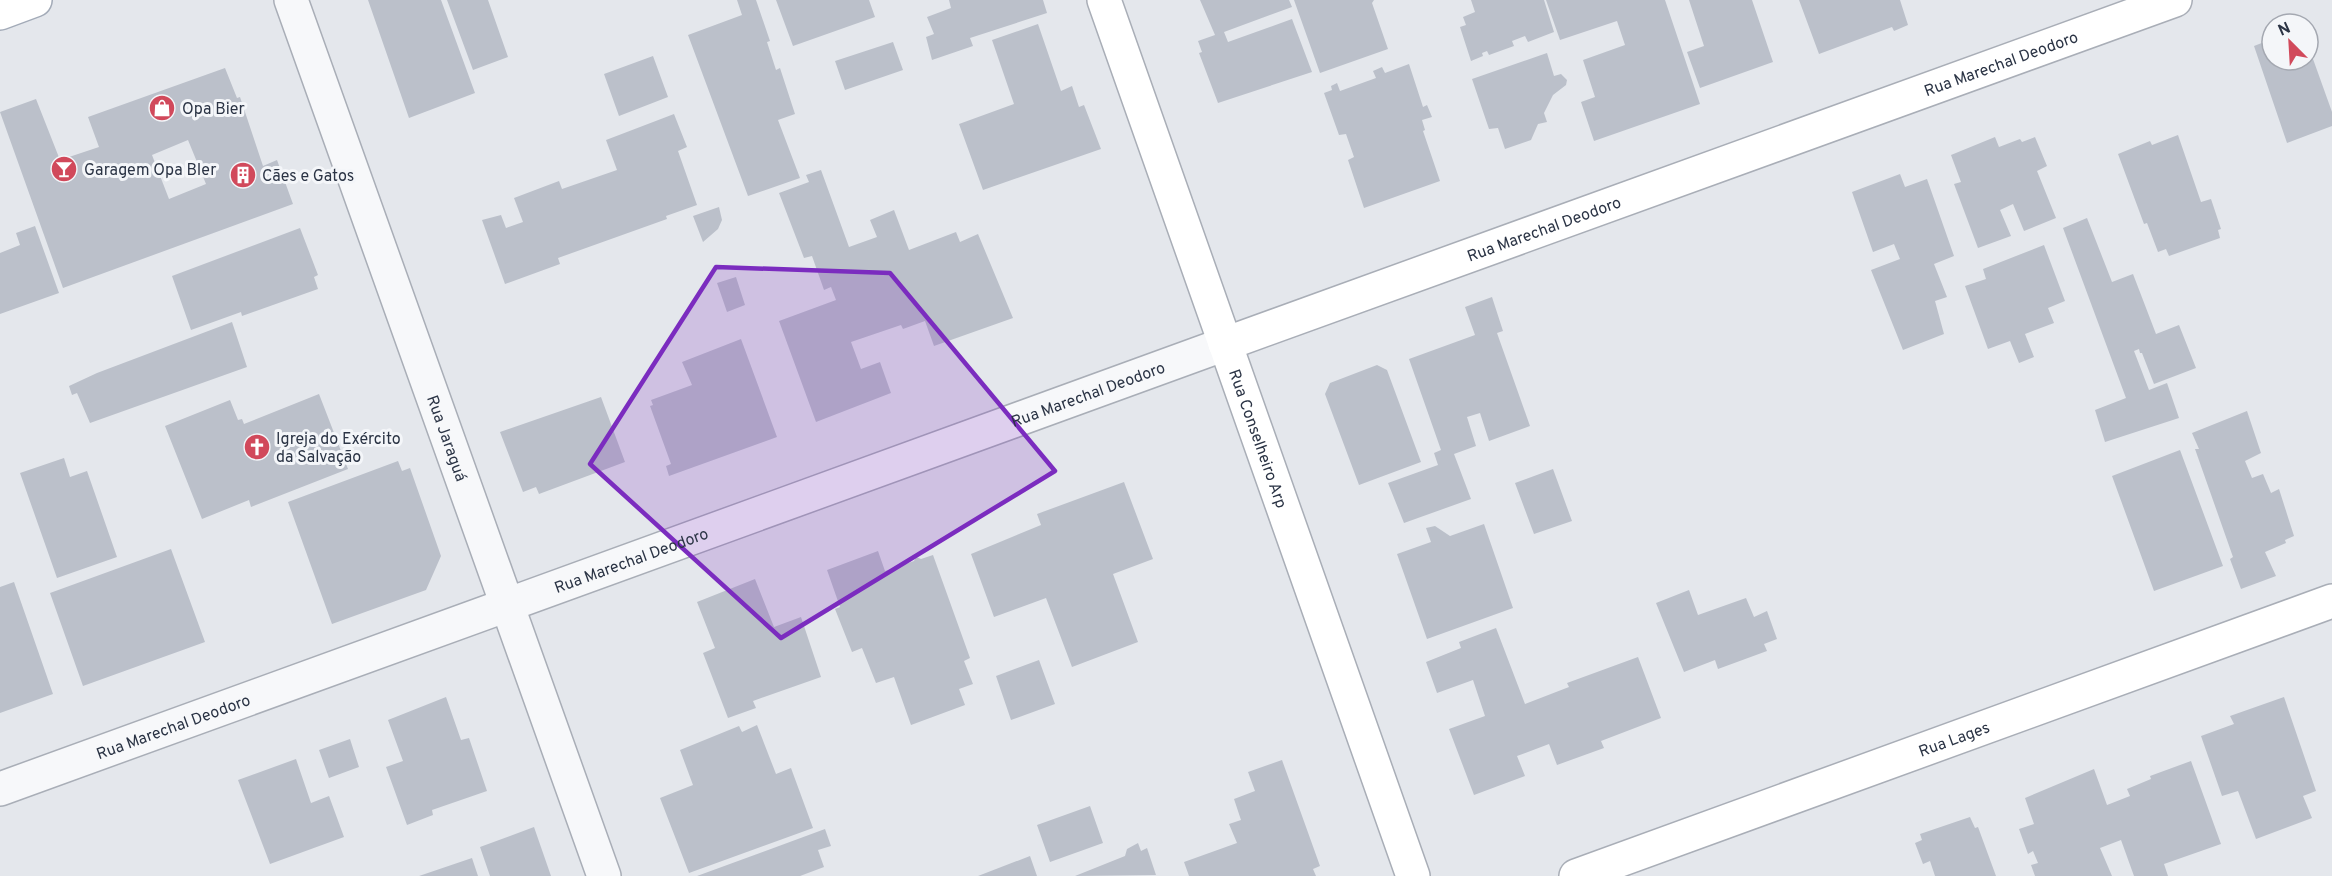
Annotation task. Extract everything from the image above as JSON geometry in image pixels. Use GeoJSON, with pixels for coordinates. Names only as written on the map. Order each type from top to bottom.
{"type":"FeatureCollection","features":[{"type":"Feature","properties":{"kind":"main road"},"geometry":{"type":"LineString","coordinates":[[0,12],[35,0]]}},
{"type":"Feature","properties":{"kind":"main road","name":"Rua Conselheiro Arp"},"geometry":{"type":"LineString","coordinates":[[1104,0],[1413,876]]}},
{"type":"Feature","properties":{"kind":"main road","name":"Rua Marechal Deodoro"},"geometry":{"type":"LineString","coordinates":[[1225,344],[2175,0]]}},
{"type":"Feature","properties":{"kind":"main road","name":"Rua Lages"},"geometry":{"type":"LineString","coordinates":[[1576,876],[2332,601]]}},
{"type":"Feature","properties":{"kind":"street","name":"Rua Jaraguá"},"geometry":{"type":"LineString","coordinates":[[291,0],[604,876]]}},
{"type":"Feature","properties":{"kind":"street","name":"Rua Marechal Deodoro"},"geometry":{"type":"LineString","coordinates":[[0,789],[1225,344]]}},
{"type":"Feature","properties":{"kind":"highlighted area"},"geometry":{"type":"Polygon","coordinates":[[[716,267],[890,273],[1055,471],[781,638],[590,464],[716,267]]]}},
{"type":"Feature","properties":{"kind":"building"},"geometry":{"type":"Polygon","coordinates":[[[368,0],[441,0],[475,93],[409,118],[368,0]]]}},
{"type":"Feature","properties":{"kind":"building"},"geometry":{"type":"Polygon","coordinates":[[[447,0],[488,0],[508,57],[473,70],[447,0]]]}},
{"type":"Feature","properties":{"kind":"building"},"geometry":{"type":"Polygon","coordinates":[[[737,0],[756,0],[770,41],[767,42],[776,70],[780,68],[795,114],[778,120],[800,178],[748,196],[688,35],[742,15],[737,0]]]}},
{"type":"Feature","properties":{"kind":"building"},"geometry":{"type":"Polygon","coordinates":[[[776,0],[869,0],[875,17],[793,46],[776,0]]]}},
{"type":"Feature","properties":{"kind":"building"},"geometry":{"type":"Polygon","coordinates":[[[949,0],[1043,0],[1047,13],[970,38],[973,46],[932,60],[926,37],[934,34],[927,17],[951,8],[949,0]]]}},
{"type":"Feature","properties":{"kind":"building"},"geometry":{"type":"Polygon","coordinates":[[[1200,0],[1289,0],[1292,7],[1224,32],[1228,42],[1292,19],[1312,72],[1218,103],[1199,53],[1202,52],[1198,41],[1215,35],[1200,0]]]}},
{"type":"Feature","properties":{"kind":"building"},"geometry":{"type":"Polygon","coordinates":[[[1294,0],[1374,0],[1372,3],[1388,49],[1320,73],[1294,0]]]}},
{"type":"Feature","properties":{"kind":"building"},"geometry":{"type":"Polygon","coordinates":[[[1471,0],[1544,0],[1554,32],[1528,42],[1525,36],[1512,41],[1514,46],[1489,55],[1487,51],[1482,53],[1483,56],[1471,61],[1460,27],[1466,25],[1463,17],[1475,12],[1471,0]]]}},
{"type":"Feature","properties":{"kind":"building"},"geometry":{"type":"Polygon","coordinates":[[[1546,0],[1665,0],[1700,104],[1594,141],[1581,102],[1595,97],[1583,60],[1625,45],[1617,21],[1560,40],[1546,0]]]}},
{"type":"Feature","properties":{"kind":"building"},"geometry":{"type":"Polygon","coordinates":[[[1689,0],[1752,0],[1773,62],[1700,88],[1687,52],[1704,46],[1689,0]]]}},
{"type":"Feature","properties":{"kind":"building"},"geometry":{"type":"Polygon","coordinates":[[[1799,0],[1900,0],[1908,25],[1894,31],[1892,27],[1819,54],[1799,0]]]}},
{"type":"Feature","properties":{"kind":"building"},"geometry":{"type":"Polygon","coordinates":[[[1038,24],[1061,91],[1072,86],[1079,107],[1084,105],[1101,149],[983,190],[959,124],[1014,104],[992,40],[1038,24]]]}},
{"type":"Feature","properties":{"kind":"building"},"geometry":{"type":"Polygon","coordinates":[[[893,42],[903,70],[845,90],[835,61],[893,42]]]}},
{"type":"Feature","properties":{"kind":"building"},"geometry":{"type":"Polygon","coordinates":[[[2260,44],[2260,64],[2254,46],[2260,44]]]}},
{"type":"Feature","properties":{"kind":"building"},"geometry":{"type":"Polygon","coordinates":[[[1547,53],[1554,76],[1561,74],[1567,80],[1566,85],[1553,95],[1544,113],[1547,122],[1538,124],[1531,140],[1505,149],[1498,128],[1489,129],[1472,79],[1547,53]]]}},
{"type":"Feature","properties":{"kind":"building"},"geometry":{"type":"Polygon","coordinates":[[[653,56],[668,97],[619,116],[604,74],[653,56]]]}},
{"type":"Feature","properties":{"kind":"building"},"geometry":{"type":"Polygon","coordinates":[[[1409,64],[1423,107],[1427,105],[1432,117],[1422,120],[1425,130],[1423,131],[1440,181],[1364,208],[1348,160],[1354,157],[1346,134],[1339,135],[1324,93],[1332,90],[1331,86],[1337,83],[1340,91],[1376,78],[1373,71],[1382,67],[1385,73],[1409,64]]]}},
{"type":"Feature","properties":{"kind":"building"},"geometry":{"type":"Polygon","coordinates":[[[225,68],[237,98],[240,97],[263,166],[277,160],[293,204],[63,288],[0,112],[36,99],[60,160],[99,147],[88,117],[225,68]],[[188,140],[152,155],[169,199],[206,184],[188,140]]]}},
{"type":"Feature","properties":{"kind":"building"},"geometry":{"type":"Polygon","coordinates":[[[2263,72],[2318,72],[2332,112],[2332,126],[2287,143],[2263,72]]]}},
{"type":"Feature","properties":{"kind":"building"},"geometry":{"type":"Polygon","coordinates":[[[674,114],[687,147],[678,151],[697,205],[666,216],[667,219],[558,258],[560,264],[505,284],[482,220],[501,215],[506,228],[523,222],[514,198],[559,181],[562,189],[617,170],[606,140],[674,114]]]}},
{"type":"Feature","properties":{"kind":"building"},"geometry":{"type":"Polygon","coordinates":[[[2178,135],[2201,202],[2211,199],[2221,229],[2218,230],[2220,238],[2169,256],[2166,249],[2158,252],[2147,223],[2144,224],[2118,154],[2150,141],[2152,145],[2178,135]]]}},
{"type":"Feature","properties":{"kind":"building"},"geometry":{"type":"Polygon","coordinates":[[[1995,137],[1999,147],[2020,139],[2022,142],[2035,137],[2047,166],[2037,171],[2056,218],[2024,231],[2013,204],[2000,210],[2011,236],[1978,248],[1954,184],[1961,182],[1951,155],[1995,137]]]}},
{"type":"Feature","properties":{"kind":"building"},"geometry":{"type":"Polygon","coordinates":[[[821,170],[849,247],[877,237],[870,220],[894,210],[909,250],[956,232],[960,242],[978,234],[1013,318],[934,346],[925,321],[903,329],[901,325],[851,342],[861,369],[880,362],[891,393],[816,422],[779,321],[836,300],[831,287],[824,290],[812,256],[804,258],[779,193],[809,182],[806,175],[821,170]]]}},
{"type":"Feature","properties":{"kind":"building"},"geometry":{"type":"Polygon","coordinates":[[[1900,174],[1905,187],[1927,179],[1954,256],[1934,264],[1947,297],[1935,301],[1944,334],[1903,350],[1871,270],[1900,259],[1894,244],[1873,252],[1852,192],[1900,174]]]}},
{"type":"Feature","properties":{"kind":"building"},"geometry":{"type":"Polygon","coordinates":[[[719,207],[722,220],[718,229],[703,242],[693,216],[719,207]]]}},
{"type":"Feature","properties":{"kind":"building"},"geometry":{"type":"Polygon","coordinates":[[[2087,218],[2112,282],[2133,274],[2156,334],[2179,325],[2196,368],[2154,384],[2142,353],[2139,349],[2134,351],[2149,390],[2167,383],[2179,418],[2105,442],[2095,410],[2126,398],[2063,228],[2087,218]]]}},
{"type":"Feature","properties":{"kind":"building"},"geometry":{"type":"Polygon","coordinates":[[[35,226],[59,293],[0,314],[0,253],[20,245],[16,233],[35,226]]]}},
{"type":"Feature","properties":{"kind":"building"},"geometry":{"type":"Polygon","coordinates":[[[300,228],[318,275],[314,277],[318,289],[242,316],[241,312],[191,330],[172,276],[300,228]]]}},
{"type":"Feature","properties":{"kind":"building"},"geometry":{"type":"Polygon","coordinates":[[[2044,245],[2065,301],[2048,308],[2054,323],[2025,334],[2034,357],[2019,363],[2010,341],[1988,349],[1965,286],[1986,279],[1983,269],[2044,245]]]}},
{"type":"Feature","properties":{"kind":"building"},"geometry":{"type":"Polygon","coordinates":[[[736,277],[745,305],[727,312],[717,283],[736,277]]]}},
{"type":"Feature","properties":{"kind":"building"},"geometry":{"type":"Polygon","coordinates":[[[1492,297],[1503,331],[1497,333],[1530,426],[1489,441],[1480,413],[1467,417],[1476,446],[1454,454],[1471,499],[1404,523],[1388,483],[1438,465],[1434,453],[1441,450],[1409,359],[1475,335],[1465,307],[1492,297]]]}},
{"type":"Feature","properties":{"kind":"building"},"geometry":{"type":"Polygon","coordinates":[[[232,322],[247,367],[90,423],[77,393],[72,395],[69,386],[97,373],[232,322]]]}},
{"type":"Feature","properties":{"kind":"building"},"geometry":{"type":"Polygon","coordinates":[[[741,339],[777,437],[669,476],[666,466],[671,464],[650,406],[653,405],[651,400],[692,385],[682,362],[741,339]]]}},
{"type":"Feature","properties":{"kind":"building"},"geometry":{"type":"Polygon","coordinates":[[[1377,365],[1387,370],[1421,462],[1359,485],[1325,394],[1330,383],[1377,365]]]}},
{"type":"Feature","properties":{"kind":"building","name":"Igreja do Exército da Salvação"},"geometry":{"type":"Polygon","coordinates":[[[319,394],[348,469],[251,507],[249,500],[202,519],[165,426],[230,400],[238,420],[242,419],[244,424],[319,394]]]}},
{"type":"Feature","properties":{"kind":"building"},"geometry":{"type":"Polygon","coordinates":[[[601,397],[625,462],[539,494],[536,487],[523,492],[500,432],[601,397]]]}},
{"type":"Feature","properties":{"kind":"building"},"geometry":{"type":"Polygon","coordinates":[[[2247,411],[2261,453],[2245,461],[2252,478],[2263,474],[2271,493],[2279,489],[2294,536],[2285,540],[2286,543],[2265,552],[2276,576],[2241,589],[2230,559],[2233,557],[2195,449],[2199,449],[2192,433],[2247,411]]]}},
{"type":"Feature","properties":{"kind":"building"},"geometry":{"type":"Polygon","coordinates":[[[2180,450],[2223,566],[2154,591],[2112,476],[2180,450]]]}},
{"type":"Feature","properties":{"kind":"building"},"geometry":{"type":"Polygon","coordinates":[[[64,458],[70,477],[87,471],[117,557],[57,578],[20,473],[64,458]]]}},
{"type":"Feature","properties":{"kind":"building"},"geometry":{"type":"Polygon","coordinates":[[[398,461],[402,471],[410,468],[441,556],[426,590],[332,624],[288,502],[398,461]]]}},
{"type":"Feature","properties":{"kind":"building"},"geometry":{"type":"Polygon","coordinates":[[[1553,469],[1572,521],[1534,534],[1515,483],[1553,469]]]}},
{"type":"Feature","properties":{"kind":"building"},"geometry":{"type":"Polygon","coordinates":[[[1124,482],[1153,559],[1113,574],[1138,642],[1072,667],[1046,598],[994,617],[971,554],[1041,525],[1037,514],[1124,482]]]}},
{"type":"Feature","properties":{"kind":"building"},"geometry":{"type":"Polygon","coordinates":[[[1484,524],[1513,608],[1427,639],[1397,554],[1431,542],[1426,528],[1435,526],[1450,536],[1484,524]]]}},
{"type":"Feature","properties":{"kind":"building"},"geometry":{"type":"Polygon","coordinates":[[[171,549],[205,642],[83,686],[50,593],[171,549]]]}},
{"type":"Feature","properties":{"kind":"building"},"geometry":{"type":"Polygon","coordinates":[[[878,551],[885,571],[914,561],[916,557],[921,559],[933,555],[970,658],[964,661],[973,684],[959,689],[965,705],[911,725],[894,677],[876,683],[862,648],[852,652],[835,609],[840,607],[827,570],[878,551]]]}},
{"type":"Feature","properties":{"kind":"building"},"geometry":{"type":"Polygon","coordinates":[[[755,579],[774,627],[801,617],[821,677],[753,701],[756,708],[728,718],[703,653],[715,648],[697,602],[755,579]]]}},
{"type":"Feature","properties":{"kind":"building"},"geometry":{"type":"Polygon","coordinates":[[[14,582],[53,694],[0,713],[0,587],[14,582]]]}},
{"type":"Feature","properties":{"kind":"building"},"geometry":{"type":"Polygon","coordinates":[[[1689,590],[1698,615],[1746,598],[1754,617],[1767,611],[1777,639],[1764,644],[1767,651],[1718,669],[1715,660],[1684,672],[1656,603],[1689,590]]]}},
{"type":"Feature","properties":{"kind":"building"},"geometry":{"type":"Polygon","coordinates":[[[1496,628],[1525,704],[1569,687],[1567,683],[1638,657],[1661,718],[1601,741],[1604,748],[1557,765],[1549,744],[1517,756],[1525,776],[1474,795],[1449,729],[1485,716],[1473,680],[1437,693],[1426,662],[1461,648],[1459,642],[1496,628]]]}},
{"type":"Feature","properties":{"kind":"building"},"geometry":{"type":"Polygon","coordinates":[[[1039,660],[1055,704],[1011,720],[996,676],[1039,660]]]}},
{"type":"Feature","properties":{"kind":"building"},"geometry":{"type":"Polygon","coordinates":[[[446,697],[461,740],[469,738],[487,791],[432,810],[433,815],[407,825],[386,767],[403,761],[388,720],[446,697]]]}},
{"type":"Feature","properties":{"kind":"building"},"geometry":{"type":"Polygon","coordinates":[[[2284,697],[2316,791],[2303,796],[2312,818],[2256,839],[2238,791],[2222,796],[2201,736],[2234,724],[2230,716],[2284,697]]]}},
{"type":"Feature","properties":{"kind":"building"},"geometry":{"type":"Polygon","coordinates":[[[757,725],[776,774],[791,768],[813,828],[689,873],[660,798],[693,785],[680,750],[739,726],[742,732],[757,725]]]}},
{"type":"Feature","properties":{"kind":"building"},"geometry":{"type":"Polygon","coordinates":[[[350,739],[359,767],[329,778],[319,750],[350,739]]]}},
{"type":"Feature","properties":{"kind":"building"},"geometry":{"type":"Polygon","coordinates":[[[296,759],[311,803],[329,796],[344,837],[270,864],[238,780],[296,759]]]}},
{"type":"Feature","properties":{"kind":"building"},"geometry":{"type":"Polygon","coordinates":[[[1282,760],[1320,866],[1313,869],[1316,876],[1189,876],[1184,862],[1237,843],[1229,824],[1241,820],[1234,799],[1255,791],[1248,772],[1282,760]]]}},
{"type":"Feature","properties":{"kind":"building"},"geometry":{"type":"Polygon","coordinates":[[[2191,761],[2221,844],[2164,864],[2168,876],[2134,876],[2121,840],[2100,848],[2112,876],[2035,876],[2031,865],[2038,863],[2033,851],[2028,854],[2019,829],[2034,824],[2025,798],[2094,769],[2107,805],[2130,796],[2127,789],[2151,779],[2150,776],[2191,761]]]}},
{"type":"Feature","properties":{"kind":"building"},"geometry":{"type":"Polygon","coordinates":[[[1090,806],[1103,843],[1050,862],[1037,825],[1090,806]]]}},
{"type":"Feature","properties":{"kind":"building"},"geometry":{"type":"Polygon","coordinates":[[[1970,817],[1975,828],[1978,827],[1996,876],[1935,876],[1930,861],[1923,864],[1915,843],[1922,840],[1920,834],[1970,817]]]}},
{"type":"Feature","properties":{"kind":"building"},"geometry":{"type":"Polygon","coordinates":[[[534,827],[551,876],[490,876],[480,847],[534,827]]]}},
{"type":"Feature","properties":{"kind":"building"},"geometry":{"type":"Polygon","coordinates":[[[825,829],[831,846],[818,850],[824,867],[800,876],[697,876],[825,829]]]}},
{"type":"Feature","properties":{"kind":"building"},"geometry":{"type":"Polygon","coordinates":[[[1138,843],[1141,851],[1147,848],[1156,875],[1075,876],[1125,856],[1127,849],[1138,843]]]}},
{"type":"Feature","properties":{"kind":"building"},"geometry":{"type":"Polygon","coordinates":[[[1030,856],[1037,876],[978,876],[1030,856]]]}},
{"type":"Feature","properties":{"kind":"building"},"geometry":{"type":"Polygon","coordinates":[[[472,858],[478,876],[419,876],[472,858]]]}},
{"type":"Feature","properties":{"kind":"place","name":"Opa Bier"},"geometry":{"type":"Point","coordinates":[162,108]}},
{"type":"Feature","properties":{"kind":"place","name":"Garagem Opa BIer"},"geometry":{"type":"Point","coordinates":[64,169]}},
{"type":"Feature","properties":{"kind":"place","name":"Cães e Gatos"},"geometry":{"type":"Point","coordinates":[243,175]}},
{"type":"Feature","properties":{"kind":"place","name":"Igreja do Exército da Salvação"},"geometry":{"type":"Point","coordinates":[257,447]}}]}
